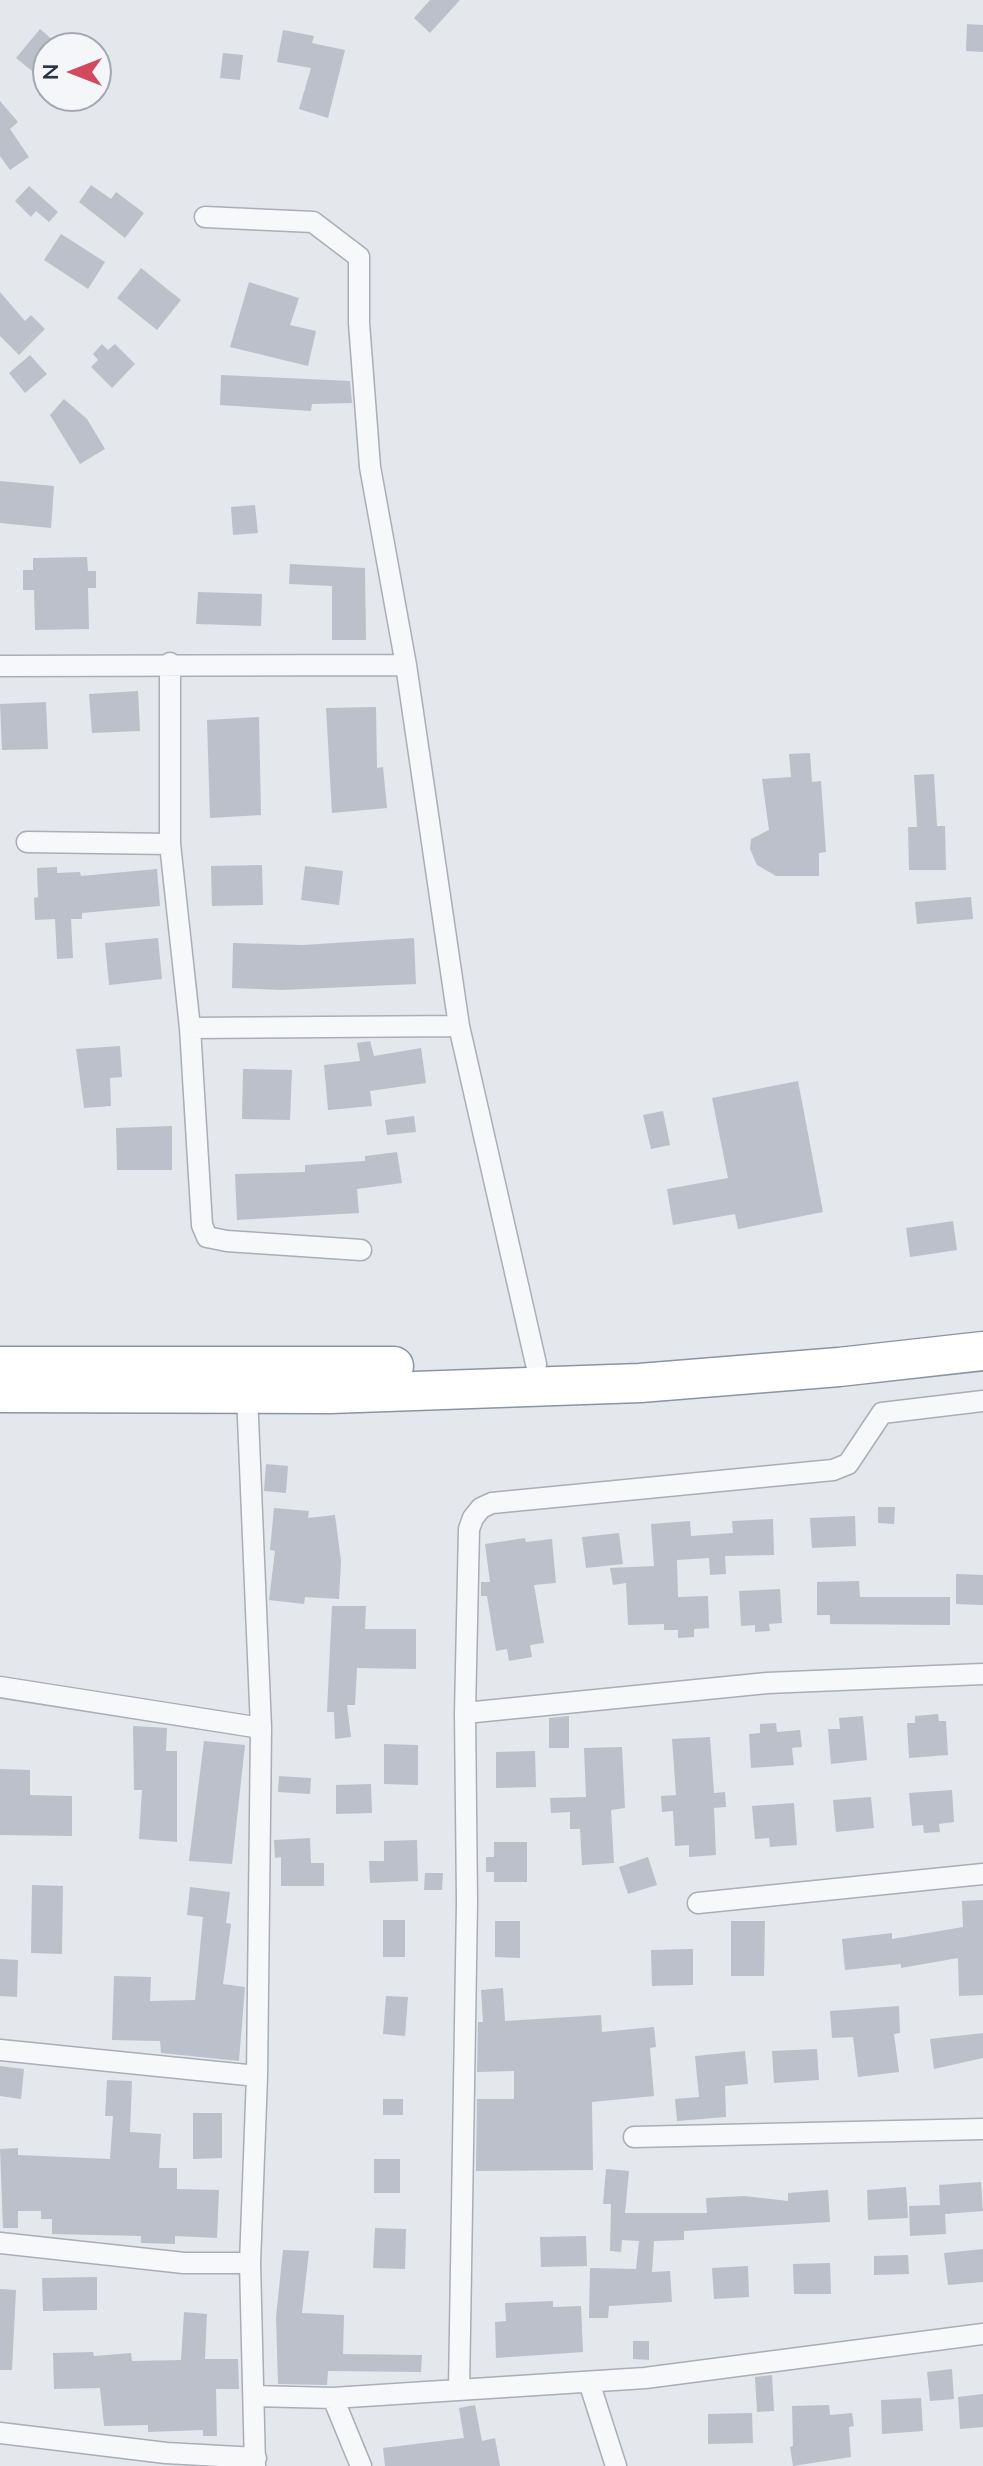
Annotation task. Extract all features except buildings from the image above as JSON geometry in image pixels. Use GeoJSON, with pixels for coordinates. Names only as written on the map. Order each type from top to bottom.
{"type":"FeatureCollection","features":[{"type":"Feature","properties":{"kind":"highway"},"geometry":{"type":"LineString","coordinates":[[0,1366],[536,1364],[644,1360],[983,1327]]}},
{"type":"Feature","properties":{"kind":"highway"},"geometry":{"type":"LineString","coordinates":[[0,1393],[247,1394],[640,1383],[839,1367],[983,1351]]}},
{"type":"Feature","properties":{"kind":"street"},"geometry":{"type":"LineString","coordinates":[[205,217],[313,222],[359,257],[359,323],[370,467],[406,665],[459,1026],[536,1364]]}},
{"type":"Feature","properties":{"kind":"street"},"geometry":{"type":"LineString","coordinates":[[0,666],[170,663],[406,665]]}},
{"type":"Feature","properties":{"kind":"street"},"geometry":{"type":"LineString","coordinates":[[170,663],[170,844],[190,1028],[202,1225],[207,1237],[361,1250]]}},
{"type":"Feature","properties":{"kind":"street"},"geometry":{"type":"LineString","coordinates":[[27,842],[170,844]]}},
{"type":"Feature","properties":{"kind":"street"},"geometry":{"type":"LineString","coordinates":[[190,1028],[459,1026]]}},
{"type":"Feature","properties":{"kind":"street"},"geometry":{"type":"LineString","coordinates":[[0,2433],[256,2462],[250,2263],[257,2076],[261,1728],[247,1394]]}},
{"type":"Feature","properties":{"kind":"street"},"geometry":{"type":"LineString","coordinates":[[459,2390],[469,1529],[481,1508],[492,1503],[833,1470],[848,1464],[882,1413],[983,1401]]}},
{"type":"Feature","properties":{"kind":"street"},"geometry":{"type":"LineString","coordinates":[[465,1713],[767,1683],[983,1674]]}},
{"type":"Feature","properties":{"kind":"street"},"geometry":{"type":"LineString","coordinates":[[0,1687],[261,1728]]}},
{"type":"Feature","properties":{"kind":"street"},"geometry":{"type":"LineString","coordinates":[[698,1903],[983,1874]]}},
{"type":"Feature","properties":{"kind":"street"},"geometry":{"type":"LineString","coordinates":[[0,2050],[257,2076]]}},
{"type":"Feature","properties":{"kind":"street"},"geometry":{"type":"LineString","coordinates":[[634,2137],[983,2129]]}},
{"type":"Feature","properties":{"kind":"street"},"geometry":{"type":"LineString","coordinates":[[0,2243],[184,2263],[250,2263]]}},
{"type":"Feature","properties":{"kind":"street"},"geometry":{"type":"LineString","coordinates":[[254,2396],[333,2398],[589,2382],[983,2334]]}},
{"type":"Feature","properties":{"kind":"street"},"geometry":{"type":"LineString","coordinates":[[589,2382],[616,2466]]}},
{"type":"Feature","properties":{"kind":"street"},"geometry":{"type":"LineString","coordinates":[[333,2398],[361,2466]]}}]}
